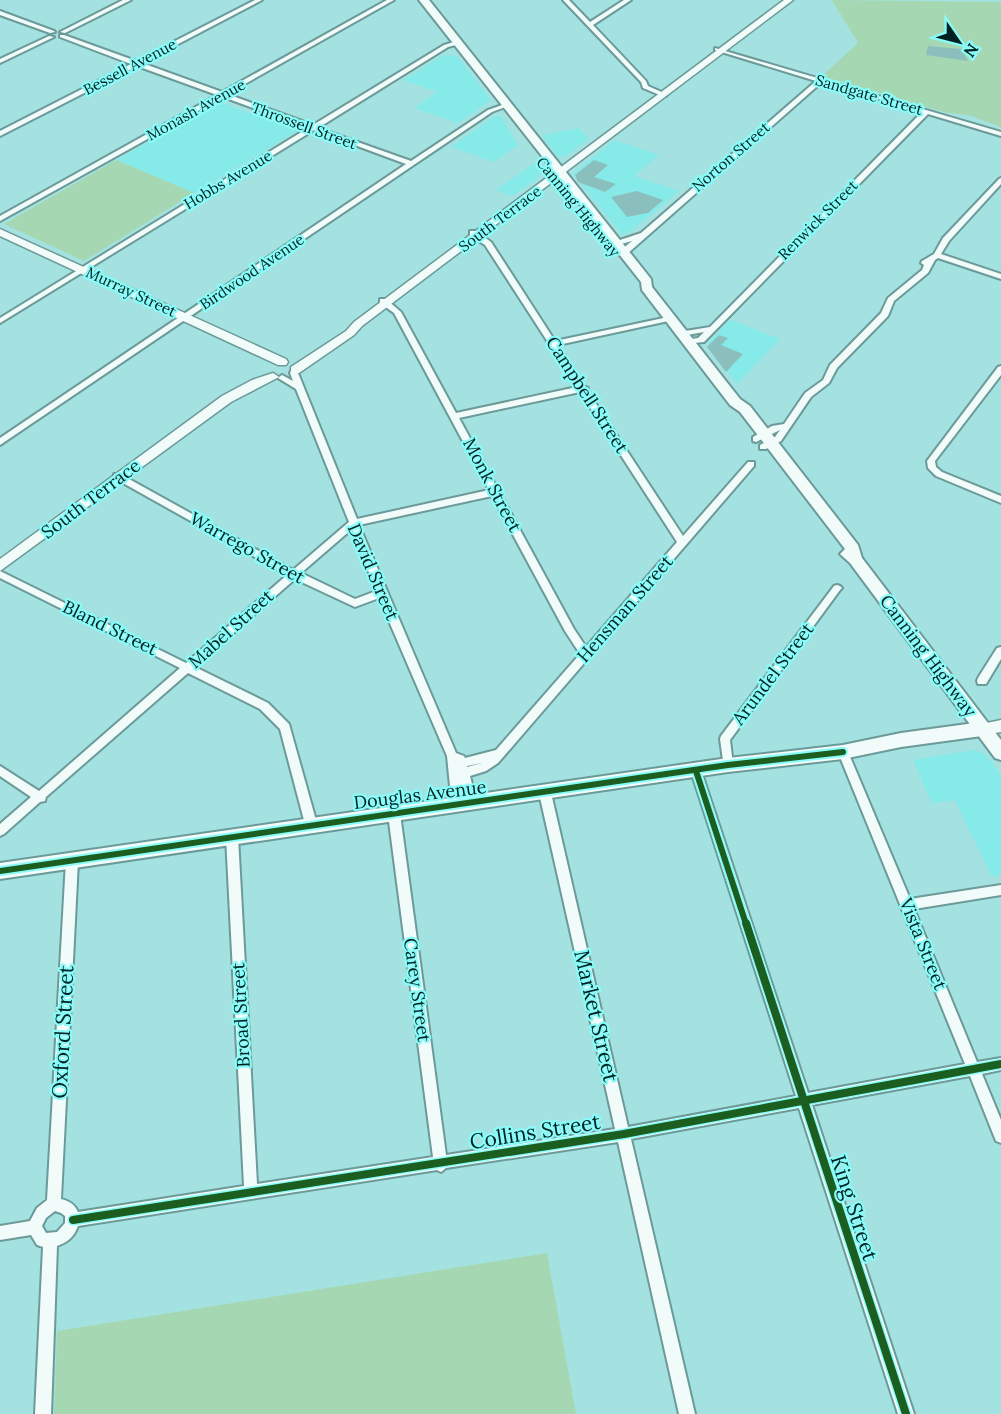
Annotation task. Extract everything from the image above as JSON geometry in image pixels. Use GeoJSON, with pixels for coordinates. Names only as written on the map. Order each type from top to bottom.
{"type":"FeatureCollection","features":[{"type":"Feature","properties":{"kind":"main road","name":"Canning Highway"},"geometry":{"type":"LineString","coordinates":[[424,0],[518,122],[517,131],[621,248],[647,282],[646,287]]}},
{"type":"Feature","properties":{"kind":"main road","name":"South Terrace"},"geometry":{"type":"LineString","coordinates":[[718,51],[781,0]]}},
{"type":"Feature","properties":{"kind":"main road","name":"South Terrace"},"geometry":{"type":"LineString","coordinates":[[0,566],[119,477],[168,435],[350,333],[381,305],[789,0]]}},
{"type":"Feature","properties":{"kind":"main road","name":"Canning Highway"},"geometry":{"type":"LineString","coordinates":[[556,173],[639,285],[646,287],[735,402],[736,412],[764,441],[844,552],[855,559],[993,733],[1001,753]]}},
{"type":"Feature","properties":{"kind":"main road","name":"Murray Street"},"geometry":{"type":"LineString","coordinates":[[0,232],[261,354],[281,370]]}},
{"type":"Feature","properties":{"kind":"main road","name":"South Terrace"},"geometry":{"type":"LineString","coordinates":[[0,562],[119,477]]}},
{"type":"Feature","properties":{"kind":"main road","name":"Douglas Avenue"},"geometry":{"type":"LineString","coordinates":[[0,871],[728,765],[843,752],[889,752],[993,733]]}},
{"type":"Feature","properties":{"kind":"street"},"geometry":{"type":"LineString","coordinates":[[0,13],[52,34],[62,34],[128,0]]}},
{"type":"Feature","properties":{"kind":"street","name":"Bessell Avenue"},"geometry":{"type":"LineString","coordinates":[[0,134],[259,0]]}},
{"type":"Feature","properties":{"kind":"street","name":"Monash Avenue"},"geometry":{"type":"LineString","coordinates":[[0,219],[391,0]]}},
{"type":"Feature","properties":{"kind":"street"},"geometry":{"type":"LineString","coordinates":[[566,0],[644,82],[647,89],[663,92]]}},
{"type":"Feature","properties":{"kind":"street"},"geometry":{"type":"LineString","coordinates":[[590,25],[628,0]]}},
{"type":"Feature","properties":{"kind":"street"},"geometry":{"type":"LineString","coordinates":[[0,62],[52,34]]}},
{"type":"Feature","properties":{"kind":"street","name":"Throssell Street"},"geometry":{"type":"LineString","coordinates":[[62,34],[312,129],[412,164]]}},
{"type":"Feature","properties":{"kind":"street","name":"Hobbs Avenue"},"geometry":{"type":"LineString","coordinates":[[0,321],[446,46],[457,43]]}},
{"type":"Feature","properties":{"kind":"street","name":"Sandgate Street"},"geometry":{"type":"LineString","coordinates":[[718,51],[1001,134]]}},
{"type":"Feature","properties":{"kind":"street","name":"Norton Street"},"geometry":{"type":"LineString","coordinates":[[621,248],[639,241],[643,234],[820,81]]}},
{"type":"Feature","properties":{"kind":"street","name":"Birdwood Avenue"},"geometry":{"type":"LineString","coordinates":[[0,442],[490,111],[505,106]]}},
{"type":"Feature","properties":{"kind":"street","name":"Renwick Street"},"geometry":{"type":"LineString","coordinates":[[685,338],[701,340],[709,328],[926,112]]}},
{"type":"Feature","properties":{"kind":"street"},"geometry":{"type":"LineString","coordinates":[[764,441],[775,428],[785,427],[808,395],[826,381],[833,367],[874,327],[891,300],[929,267],[946,240],[997,189],[1001,180]]}},
{"type":"Feature","properties":{"kind":"street","name":"Campbell Street"},"geometry":{"type":"LineString","coordinates":[[472,237],[490,250],[584,388],[682,542]]}},
{"type":"Feature","properties":{"kind":"street"},"geometry":{"type":"LineString","coordinates":[[934,257],[1001,277]]}},
{"type":"Feature","properties":{"kind":"street","name":"Monk Street"},"geometry":{"type":"LineString","coordinates":[[381,305],[398,317],[456,416],[570,631],[586,654]]}},
{"type":"Feature","properties":{"kind":"street"},"geometry":{"type":"LineString","coordinates":[[553,344],[669,318]]}},
{"type":"Feature","properties":{"kind":"street"},"geometry":{"type":"LineString","coordinates":[[1001,369],[931,462],[932,468],[939,474],[1001,500]]}},
{"type":"Feature","properties":{"kind":"street","name":"David Street"},"geometry":{"type":"LineString","coordinates":[[281,370],[297,387],[457,767],[465,805]]}},
{"type":"Feature","properties":{"kind":"street"},"geometry":{"type":"LineString","coordinates":[[456,416],[584,388]]}},
{"type":"Feature","properties":{"kind":"street","name":"Hensman Street"},"geometry":{"type":"LineString","coordinates":[[457,767],[489,765],[751,464]]}},
{"type":"Feature","properties":{"kind":"street","name":"Warrego Street"},"geometry":{"type":"LineString","coordinates":[[119,477],[292,573],[355,603],[382,593]]}},
{"type":"Feature","properties":{"kind":"street","name":"Mabel Street"},"geometry":{"type":"LineString","coordinates":[[0,831],[41,798],[292,573],[353,523],[495,492]]}},
{"type":"Feature","properties":{"kind":"street","name":"Bland Street"},"geometry":{"type":"LineString","coordinates":[[0,574],[264,706],[285,727],[311,824]]}},
{"type":"Feature","properties":{"kind":"street","name":"Arundel Street"},"geometry":{"type":"LineString","coordinates":[[728,765],[725,739],[837,588]]}},
{"type":"Feature","properties":{"kind":"street"},"geometry":{"type":"LineString","coordinates":[[982,681],[1001,651]]}},
{"type":"Feature","properties":{"kind":"street","name":"Vista Street"},"geometry":{"type":"LineString","coordinates":[[843,752],[1001,1136]]}},
{"type":"Feature","properties":{"kind":"street"},"geometry":{"type":"LineString","coordinates":[[0,770],[41,798]]}},
{"type":"Feature","properties":{"kind":"street","name":"King Street"},"geometry":{"type":"LineString","coordinates":[[696,771],[801,1100],[906,1414]]}},
{"type":"Feature","properties":{"kind":"street","name":"Market Street"},"geometry":{"type":"LineString","coordinates":[[545,793],[687,1414]]}},
{"type":"Feature","properties":{"kind":"street","name":"Carey Street"},"geometry":{"type":"LineString","coordinates":[[394,814],[441,1165]]}},
{"type":"Feature","properties":{"kind":"street","name":"Broad Street"},"geometry":{"type":"LineString","coordinates":[[232,837],[251,1193]]}},
{"type":"Feature","properties":{"kind":"street","name":"Oxford Street"},"geometry":{"type":"LineString","coordinates":[[54,1203],[72,861]]}},
{"type":"Feature","properties":{"kind":"street"},"geometry":{"type":"LineString","coordinates":[[907,905],[1001,890]]}},
{"type":"Feature","properties":{"kind":"street","name":"Collins Street"},"geometry":{"type":"LineString","coordinates":[[73,1220],[441,1165],[624,1134],[1001,1064]]}},
{"type":"Feature","properties":{"kind":"street"},"geometry":{"type":"LineString","coordinates":[[54,1203],[64,1204],[71,1210],[73,1220],[69,1230],[61,1238],[50,1241],[42,1240],[35,1227],[37,1217],[44,1208],[54,1203]]}},
{"type":"Feature","properties":{"kind":"street"},"geometry":{"type":"LineString","coordinates":[[0,1233],[35,1227]]}},
{"type":"Feature","properties":{"kind":"street"},"geometry":{"type":"LineString","coordinates":[[44,1414],[50,1241]]}},
{"type":"Feature","properties":{"kind":"shaded area"},"geometry":{"type":"Polygon","coordinates":[[[444,55],[457,56],[491,100],[458,123],[414,108],[437,92],[403,80],[444,55]]]}},
{"type":"Feature","properties":{"kind":"shaded area"},"geometry":{"type":"Polygon","coordinates":[[[220,102],[297,131],[194,193],[116,160],[220,102]]]}},
{"type":"Feature","properties":{"kind":"shaded area"},"geometry":{"type":"Polygon","coordinates":[[[495,116],[501,116],[518,145],[494,162],[451,147],[495,116]]]}},
{"type":"Feature","properties":{"kind":"shaded area"},"geometry":{"type":"Polygon","coordinates":[[[579,128],[589,139],[566,156],[557,156],[542,135],[579,128]]]}},
{"type":"Feature","properties":{"kind":"shaded area"},"geometry":{"type":"Polygon","coordinates":[[[614,140],[659,155],[634,176],[679,191],[629,233],[622,234],[573,174],[614,140]]]}},
{"type":"Feature","properties":{"kind":"shaded area"},"geometry":{"type":"Polygon","coordinates":[[[534,163],[541,172],[538,178],[512,196],[496,190],[534,163]]]}},
{"type":"Feature","properties":{"kind":"shaded area"},"geometry":{"type":"Polygon","coordinates":[[[730,320],[780,339],[737,384],[707,344],[730,320]]]}},
{"type":"Feature","properties":{"kind":"shaded area"},"geometry":{"type":"Polygon","coordinates":[[[973,750],[985,754],[1001,775],[1001,875],[992,877],[955,800],[932,803],[913,760],[973,750]]]}},
{"type":"Feature","properties":{"kind":"green space"},"geometry":{"type":"Polygon","coordinates":[[[832,0],[1001,2],[1001,127],[968,115],[947,113],[822,76],[858,43],[832,0]]]}},
{"type":"Feature","properties":{"kind":"green space"},"geometry":{"type":"Polygon","coordinates":[[[116,160],[194,193],[84,261],[4,224],[116,160]]]}},
{"type":"Feature","properties":{"kind":"green space"},"geometry":{"type":"Polygon","coordinates":[[[547,1253],[576,1414],[54,1414],[57,1331],[547,1253]]]}},
{"type":"Feature","properties":{"kind":"building"},"geometry":{"type":"Polygon","coordinates":[[[928,46],[961,49],[968,61],[926,55],[928,46]]]}},
{"type":"Feature","properties":{"kind":"building"},"geometry":{"type":"Polygon","coordinates":[[[594,160],[608,165],[594,177],[616,184],[605,192],[578,182],[575,175],[594,160]]]}},
{"type":"Feature","properties":{"kind":"building"},"geometry":{"type":"Polygon","coordinates":[[[637,191],[663,200],[648,213],[627,217],[611,197],[637,191]]]}},
{"type":"Feature","properties":{"kind":"building"},"geometry":{"type":"Polygon","coordinates":[[[719,335],[728,338],[721,345],[743,354],[726,372],[707,347],[719,335]]]}},
{"type":"Feature","properties":{"kind":"cycle path"},"geometry":{"type":"LineString","coordinates":[[0,871],[728,765],[843,752]]}},
{"type":"Feature","properties":{"kind":"cycle path"},"geometry":{"type":"LineString","coordinates":[[696,771],[906,1414]]}},
{"type":"Feature","properties":{"kind":"cycle path"},"geometry":{"type":"LineString","coordinates":[[73,1220],[624,1134],[1001,1064]]}}]}
